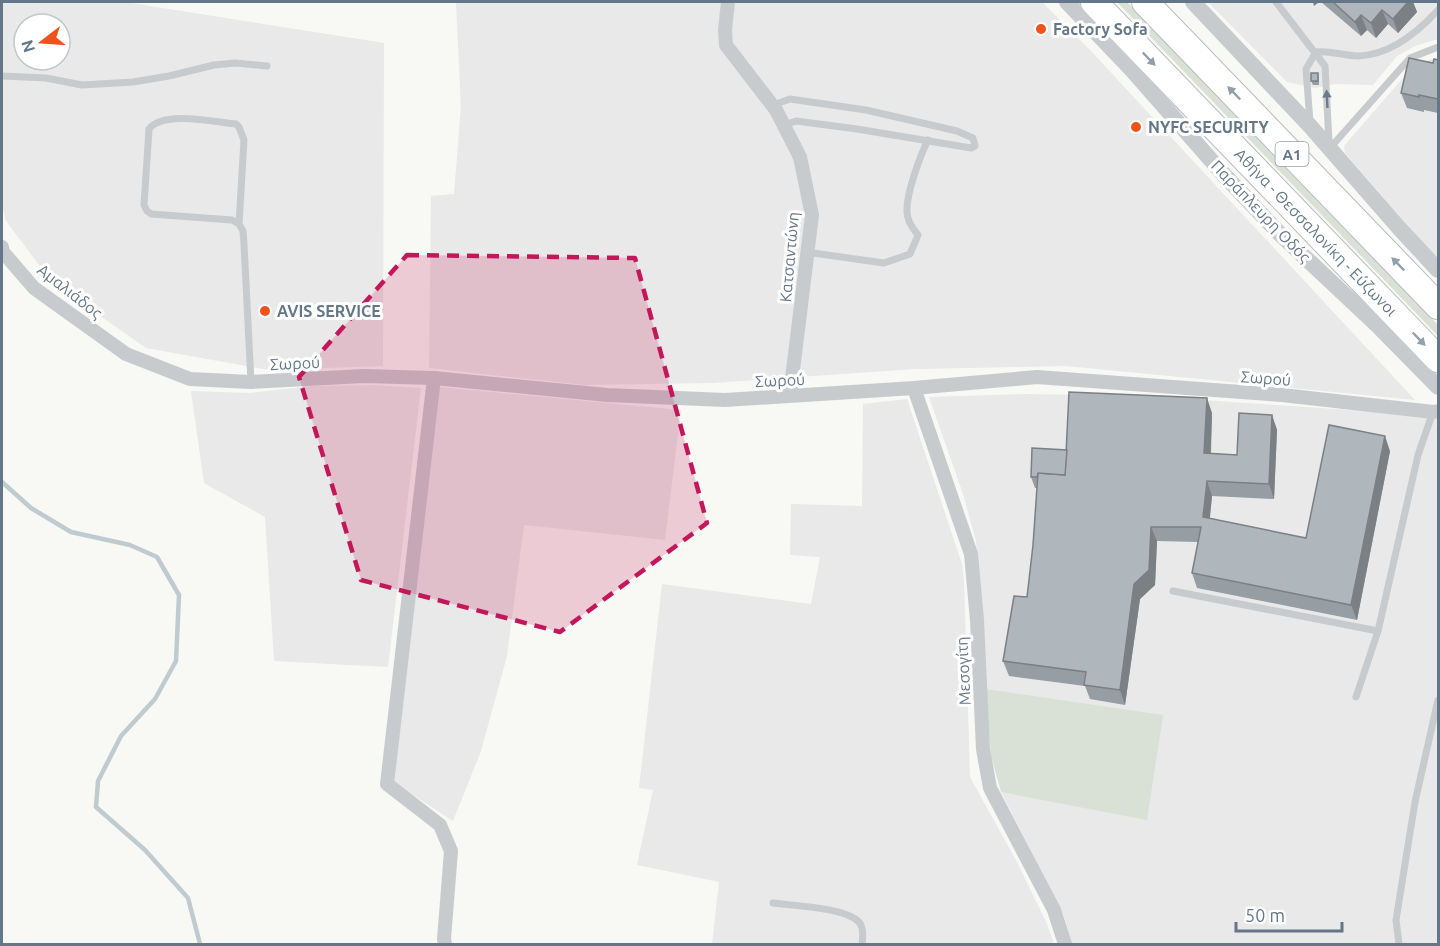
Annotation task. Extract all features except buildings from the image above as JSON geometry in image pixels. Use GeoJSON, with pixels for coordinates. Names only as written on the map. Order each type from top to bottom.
{"type":"FeatureCollection","features":[{"type":"Feature","properties":{"kind":"highway","name":"Αθήνα - Θεσσαλονίκη - Εύζωνοι"},"geometry":{"type":"LineString","coordinates":[[1094,2],[1438,359]]}},
{"type":"Feature","properties":{"kind":"highway","name":"Α1"},"geometry":{"type":"LineString","coordinates":[[1145,2],[1438,306]]}},
{"type":"Feature","properties":{"kind":"street","name":"Κατσαντώνη"},"geometry":{"type":"LineString","coordinates":[[728,2],[726,45],[773,105],[784,125],[800,157],[812,215],[790,395]]}},
{"type":"Feature","properties":{"kind":"street","name":"Παράπλευρη Οδός"},"geometry":{"type":"LineString","coordinates":[[1067,2],[1132,70],[1225,176],[1278,232],[1377,325],[1438,387]]}},
{"type":"Feature","properties":{"kind":"street"},"geometry":{"type":"LineString","coordinates":[[1192,2],[1310,126],[1438,270]]}},
{"type":"Feature","properties":{"kind":"street","name":"Αμαλιάδος"},"geometry":{"type":"LineString","coordinates":[[2,247],[3,252],[34,288],[126,354]]}},
{"type":"Feature","properties":{"kind":"street","name":"Σωρού"},"geometry":{"type":"LineString","coordinates":[[126,354],[190,379],[250,382],[364,376],[434,378],[607,395],[725,400],[914,388],[1037,377],[1282,395],[1436,411]]}},
{"type":"Feature","properties":{"kind":"street"},"geometry":{"type":"LineString","coordinates":[[434,378],[387,784],[440,825],[451,851],[445,945]]}},
{"type":"Feature","properties":{"kind":"street","name":"Μεσογίτη"},"geometry":{"type":"LineString","coordinates":[[914,388],[971,554],[977,620],[983,749],[990,788],[1054,910],[1065,945]]}},
{"type":"Feature","properties":{"kind":"lane"},"geometry":{"type":"LineString","coordinates":[[1276,2],[1325,66],[1330,148]]}},
{"type":"Feature","properties":{"kind":"lane"},"geometry":{"type":"LineString","coordinates":[[1316,52],[1359,56],[1388,50],[1406,38],[1438,10]]}},
{"type":"Feature","properties":{"kind":"lane"},"geometry":{"type":"LineString","coordinates":[[1330,148],[1410,58],[1438,47]]}},
{"type":"Feature","properties":{"kind":"lane"},"geometry":{"type":"LineString","coordinates":[[1310,126],[1306,69],[1316,52]]}},
{"type":"Feature","properties":{"kind":"lane"},"geometry":{"type":"LineString","coordinates":[[2,76],[46,78],[82,85],[133,82],[214,65],[235,63],[267,66]]}},
{"type":"Feature","properties":{"kind":"lane"},"geometry":{"type":"LineString","coordinates":[[773,105],[790,99],[866,110],[957,131],[973,138],[975,146],[971,148],[796,121],[784,125]]}},
{"type":"Feature","properties":{"kind":"lane"},"geometry":{"type":"LineString","coordinates":[[239,224],[244,140],[240,127],[236,124],[174,118],[153,124],[149,129],[146,172],[144,205],[147,211],[151,214],[232,220],[239,224],[243,231],[250,382]]}},
{"type":"Feature","properties":{"kind":"lane"},"geometry":{"type":"LineString","coordinates":[[806,252],[884,263],[910,254],[918,235],[911,228],[906,210],[919,158],[928,140]]}},
{"type":"Feature","properties":{"kind":"lane"},"geometry":{"type":"LineString","coordinates":[[1356,697],[1378,631],[1418,455],[1436,411]]}},
{"type":"Feature","properties":{"kind":"lane"},"geometry":{"type":"LineString","coordinates":[[1173,591],[1378,631]]}},
{"type":"Feature","properties":{"kind":"lane"},"geometry":{"type":"LineString","coordinates":[[1399,945],[1396,920],[1415,802],[1438,700]]}},
{"type":"Feature","properties":{"kind":"lane"},"geometry":{"type":"LineString","coordinates":[[772,903],[844,914],[860,923],[862,945]]}},
{"type":"Feature","properties":{"kind":"highlighted area"},"geometry":{"type":"Polygon","coordinates":[[[407,255],[635,258],[707,523],[560,632],[361,580],[299,377],[407,255]]]}},
{"type":"Feature","properties":{"kind":"shaded area"},"geometry":{"type":"Polygon","coordinates":[[[2,2],[125,2],[384,43],[383,366],[269,370],[146,348],[52,282],[6,221],[2,203],[2,2]]]}},
{"type":"Feature","properties":{"kind":"shaded area"},"geometry":{"type":"Polygon","coordinates":[[[456,2],[1042,2],[1090,50],[1415,400],[1066,366],[916,369],[713,383],[584,385],[429,368],[431,196],[454,194],[461,107],[456,2]]]}},
{"type":"Feature","properties":{"kind":"shaded area"},"geometry":{"type":"Polygon","coordinates":[[[1117,2],[1127,2],[1438,325],[1438,336],[1117,2]]]}},
{"type":"Feature","properties":{"kind":"shaded area"},"geometry":{"type":"Polygon","coordinates":[[[1208,2],[1438,2],[1438,39],[1415,46],[1397,56],[1373,85],[1335,84],[1315,88],[1287,82],[1208,2]]]}},
{"type":"Feature","properties":{"kind":"shaded area"},"geometry":{"type":"Polygon","coordinates":[[[1438,58],[1438,260],[1345,153],[1344,146],[1409,71],[1429,60],[1438,58]]]}},
{"type":"Feature","properties":{"kind":"shaded area"},"geometry":{"type":"Polygon","coordinates":[[[371,385],[421,388],[388,667],[274,661],[265,517],[204,483],[191,391],[249,393],[312,386],[371,385]]]}},
{"type":"Feature","properties":{"kind":"shaded area"},"geometry":{"type":"Polygon","coordinates":[[[439,387],[681,410],[665,540],[524,525],[507,656],[481,751],[453,821],[392,781],[439,387]]]}},
{"type":"Feature","properties":{"kind":"shaded area"},"geometry":{"type":"Polygon","coordinates":[[[1025,394],[1144,396],[1438,416],[1438,944],[1072,944],[1064,916],[1001,792],[1147,819],[985,689],[982,605],[976,541],[963,494],[929,397],[1025,394]]]}},
{"type":"Feature","properties":{"kind":"shaded area"},"geometry":{"type":"Polygon","coordinates":[[[907,399],[962,564],[970,777],[1018,864],[1047,924],[1054,944],[712,944],[719,882],[637,865],[653,790],[639,788],[662,584],[811,604],[820,557],[790,555],[791,504],[862,506],[863,404],[907,399]]]}},
{"type":"Feature","properties":{"kind":"shaded area"},"geometry":{"type":"Polygon","coordinates":[[[985,689],[1163,715],[1147,820],[1001,792],[991,756],[985,689]]]}},
{"type":"Feature","properties":{"kind":"waterway"},"geometry":{"type":"LineString","coordinates":[[2,482],[31,508],[71,532],[130,545],[157,557],[179,595],[176,661],[155,699],[121,736],[98,781],[96,807],[145,850],[188,898],[200,944]]}},
{"type":"Feature","properties":{"kind":"place","name":"Factory Sofa"},"geometry":{"type":"Point","coordinates":[1041,29]}},
{"type":"Feature","properties":{"kind":"place","name":"NYFC SECURITY"},"geometry":{"type":"Point","coordinates":[1136,127]}},
{"type":"Feature","properties":{"kind":"place","name":"AVIS SERVICE"},"geometry":{"type":"Point","coordinates":[265,311]}}]}
